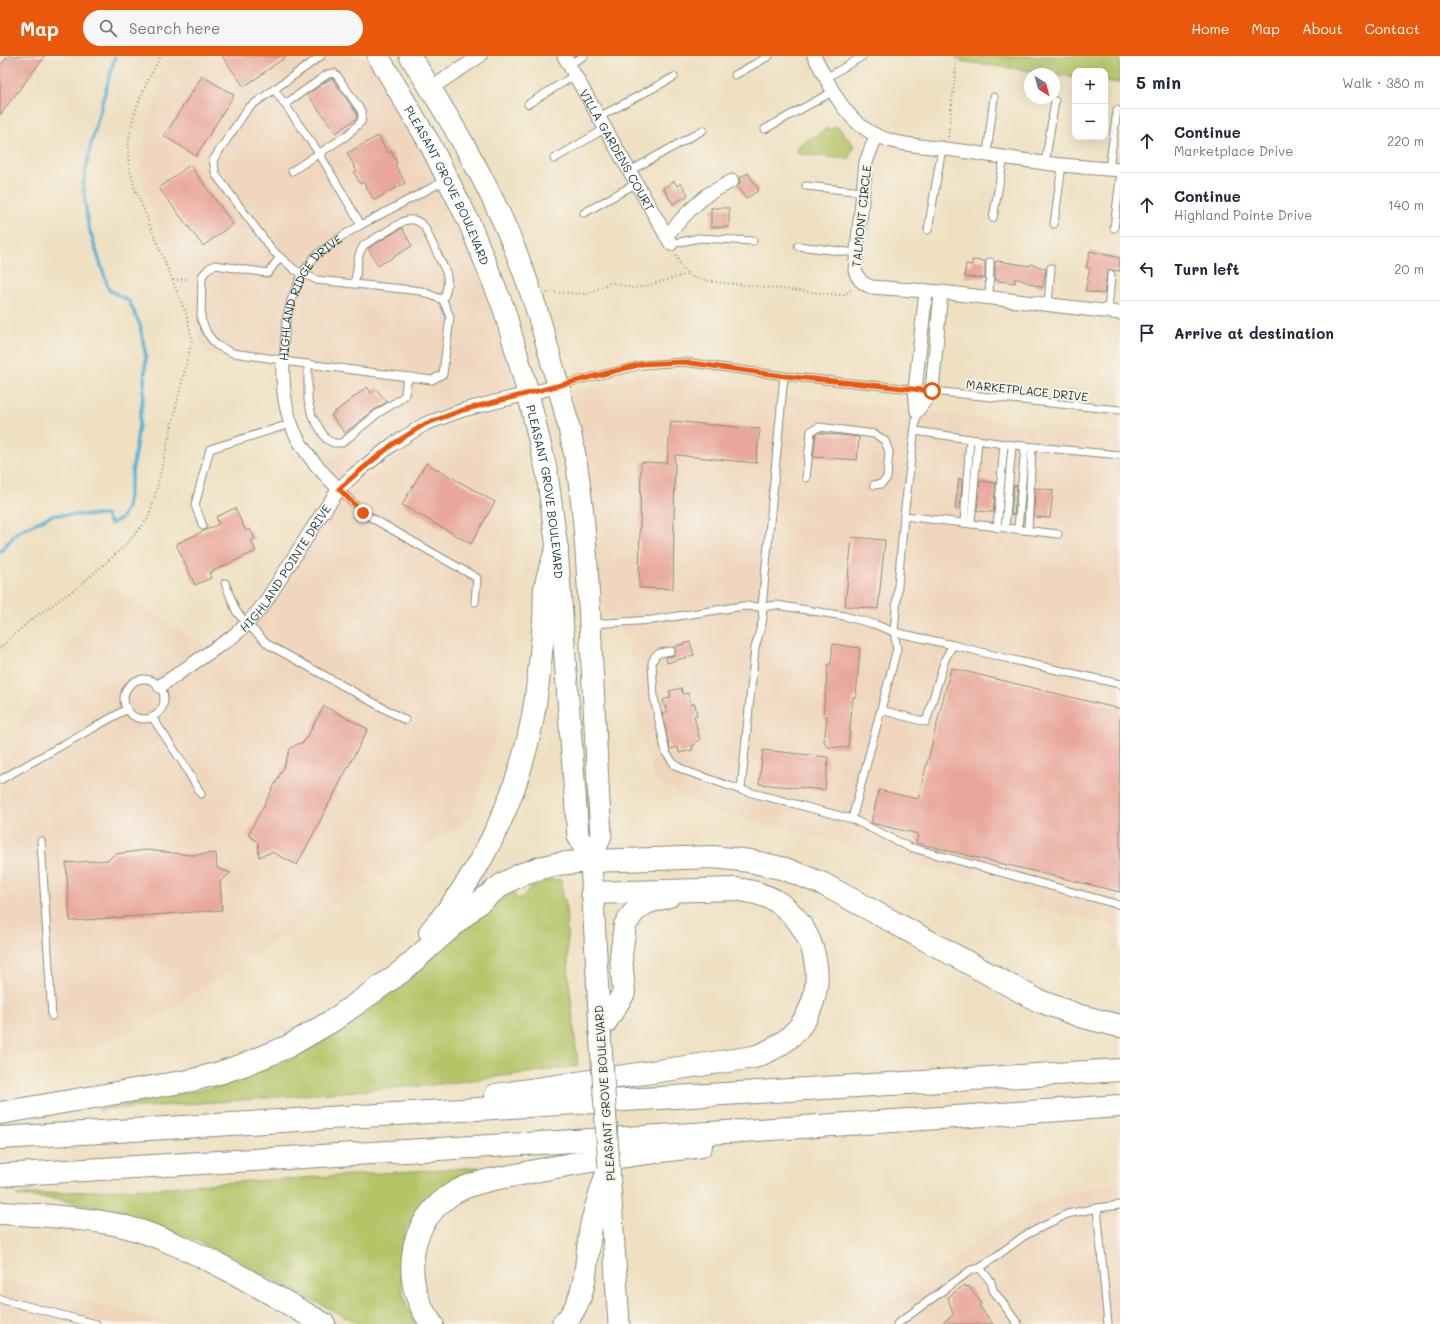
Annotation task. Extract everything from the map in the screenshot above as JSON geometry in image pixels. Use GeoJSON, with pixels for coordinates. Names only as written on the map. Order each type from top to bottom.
{"type":"FeatureCollection","features":[{"type":"Feature","properties":{"kind":"highway"},"geometry":{"type":"LineString","coordinates":[[376,990],[417,947],[441,919],[460,893],[492,839],[512,792],[526,751],[535,703],[546,588],[557,548]]}},
{"type":"Feature","properties":{"kind":"highway"},"geometry":{"type":"LineString","coordinates":[[0,1113],[194,1080],[219,1073],[287,1047],[332,1021],[401,972],[476,905],[503,884],[522,874],[536,869],[557,864],[591,861],[714,857],[750,861],[785,869],[823,884],[1037,1000],[1080,1016],[1120,1026]]}},
{"type":"Feature","properties":{"kind":"highway"},"geometry":{"type":"LineString","coordinates":[[316,1119],[477,1098],[754,1057],[769,1052],[782,1044],[803,1022],[810,1009],[815,994],[817,972],[814,952],[801,924],[779,902],[751,891],[735,889],[592,893]]}},
{"type":"Feature","properties":{"kind":"highway"},"geometry":{"type":"LineString","coordinates":[[600,1031],[624,993],[621,956],[625,925],[634,912],[646,903],[658,898],[689,891]]}},
{"type":"Feature","properties":{"kind":"highway"},"geometry":{"type":"LineString","coordinates":[[0,1138],[1120,1070]]}},
{"type":"Feature","properties":{"kind":"highway"},"geometry":{"type":"LineString","coordinates":[[0,1175],[743,1131],[1120,1106]]}},
{"type":"Feature","properties":{"kind":"highway"},"geometry":{"type":"LineString","coordinates":[[432,1324],[425,1314],[415,1291],[412,1265],[413,1252],[417,1237],[429,1216],[445,1199],[451,1195],[483,1182],[561,1165],[703,1146],[743,1131]]}},
{"type":"Feature","properties":{"kind":"highway"},"geometry":{"type":"LineString","coordinates":[[563,1324],[573,1311],[580,1298],[586,1271],[587,1246],[603,1211],[609,1168]]}},
{"type":"Feature","properties":{"kind":"highway"},"geometry":{"type":"LineString","coordinates":[[0,1213],[54,1216],[115,1224],[153,1235],[194,1252],[225,1268],[324,1324]]}},
{"type":"Feature","properties":{"kind":"main road","name":"PLEASANT GROVE BOULEVARD"},"geometry":{"type":"LineString","coordinates":[[378,56],[407,102],[449,179],[472,229],[504,309],[528,393],[547,473],[557,548],[578,836],[591,861]]}},
{"type":"Feature","properties":{"kind":"main road"},"geometry":{"type":"LineString","coordinates":[[394,56],[415,86],[431,88]]}},
{"type":"Feature","properties":{"kind":"main road","name":"PLEASANT GROVE BOULEVARD"},"geometry":{"type":"LineString","coordinates":[[410,56],[455,128],[496,207],[514,246],[533,297],[559,386],[577,466],[587,545],[600,835],[591,861],[592,893],[609,1168]]}},
{"type":"Feature","properties":{"kind":"main road"},"geometry":{"type":"LineString","coordinates":[[603,1211],[619,1324]]}},
{"type":"Feature","properties":{"kind":"street"},"geometry":{"type":"LineString","coordinates":[[431,88],[480,56]]}},
{"type":"Feature","properties":{"kind":"street"},"geometry":{"type":"LineString","coordinates":[[814,56],[834,91],[853,119],[876,136],[900,144],[944,148],[1062,165],[1114,169]]}},
{"type":"Feature","properties":{"kind":"street","name":"VILLA GARDENS COURT"},"geometry":{"type":"LineString","coordinates":[[570,65],[668,240]]}},
{"type":"Feature","properties":{"kind":"street","name":"TALMONT CIRCLE"},"geometry":{"type":"LineString","coordinates":[[876,136],[866,162],[856,253],[855,270],[857,277],[862,283],[871,287],[941,292],[1114,312]]}},
{"type":"Feature","properties":{"kind":"street"},"geometry":{"type":"LineString","coordinates":[[668,240],[689,211],[708,194],[732,181]]}},
{"type":"Feature","properties":{"kind":"street"},"geometry":{"type":"LineString","coordinates":[[917,411],[915,390],[926,291]]}},
{"type":"Feature","properties":{"kind":"street"},"geometry":{"type":"LineString","coordinates":[[917,411],[932,391],[941,292]]}},
{"type":"Feature","properties":{"kind":"street","name":"HIGHLAND RIDGE DRIVE"},"geometry":{"type":"LineString","coordinates":[[283,361],[282,378],[290,424],[299,442],[316,467],[339,489]]}},
{"type":"Feature","properties":{"kind":"street","name":"HIGHLAND POINTE DRIVE"},"geometry":{"type":"LineString","coordinates":[[160,686],[232,638],[247,624],[264,604],[339,489],[393,444],[425,424],[463,410],[559,386]]}},
{"type":"Feature","properties":{"kind":"lane"},"geometry":{"type":"LineString","coordinates":[[280,257],[268,273],[215,265],[209,268],[202,276],[201,318],[207,333],[216,345],[233,353],[283,361],[432,380],[443,374],[450,317],[443,300],[421,291],[317,280],[302,274],[295,270],[280,257],[273,251],[216,175],[213,160],[248,108],[321,56]]}},
{"type":"Feature","properties":{"kind":"lane"},"geometry":{"type":"LineString","coordinates":[[528,104],[570,65],[584,56]]}},
{"type":"Feature","properties":{"kind":"lane"},"geometry":{"type":"LineString","coordinates":[[735,75],[768,56]]}},
{"type":"Feature","properties":{"kind":"lane"},"geometry":{"type":"LineString","coordinates":[[826,78],[863,56]]}},
{"type":"Feature","properties":{"kind":"lane"},"geometry":{"type":"LineString","coordinates":[[285,104],[328,74],[334,73],[338,76],[362,112],[361,122],[346,136],[292,172]]}},
{"type":"Feature","properties":{"kind":"lane"},"geometry":{"type":"LineString","coordinates":[[554,159],[602,123],[674,77]]}},
{"type":"Feature","properties":{"kind":"lane"},"geometry":{"type":"LineString","coordinates":[[274,89],[319,153],[361,225]]}},
{"type":"Feature","properties":{"kind":"lane"},"geometry":{"type":"LineString","coordinates":[[765,129],[834,91]]}},
{"type":"Feature","properties":{"kind":"lane"},"geometry":{"type":"LineString","coordinates":[[987,154],[994,97]]}},
{"type":"Feature","properties":{"kind":"lane"},"geometry":{"type":"LineString","coordinates":[[1045,163],[1054,104]]}},
{"type":"Feature","properties":{"kind":"lane"},"geometry":{"type":"LineString","coordinates":[[1114,169],[1117,110]]}},
{"type":"Feature","properties":{"kind":"lane"},"geometry":{"type":"LineString","coordinates":[[630,171],[703,130]]}},
{"type":"Feature","properties":{"kind":"lane"},"geometry":{"type":"LineString","coordinates":[[928,230],[944,148]]}},
{"type":"Feature","properties":{"kind":"lane"},"geometry":{"type":"LineString","coordinates":[[993,218],[1004,157]]}},
{"type":"Feature","properties":{"kind":"lane"},"geometry":{"type":"LineString","coordinates":[[1054,224],[1062,165]]}},
{"type":"Feature","properties":{"kind":"lane","name":"HIGHLAND RIDGE DRIVE"},"geometry":{"type":"LineString","coordinates":[[283,361],[286,321],[290,300],[302,274],[315,256],[339,238],[361,225],[449,179]]}},
{"type":"Feature","properties":{"kind":"lane"},"geometry":{"type":"LineString","coordinates":[[1114,228],[1120,179]]}},
{"type":"Feature","properties":{"kind":"lane"},"geometry":{"type":"LineString","coordinates":[[584,213],[636,183]]}},
{"type":"Feature","properties":{"kind":"lane"},"geometry":{"type":"LineString","coordinates":[[806,186],[863,192]]}},
{"type":"Feature","properties":{"kind":"lane"},"geometry":{"type":"LineString","coordinates":[[354,283],[356,278],[359,251],[364,245],[404,220],[412,218],[418,220],[424,226],[446,272],[448,278],[447,291],[443,300]]}},
{"type":"Feature","properties":{"kind":"lane"},"geometry":{"type":"LineString","coordinates":[[668,240],[699,238],[753,241]]}},
{"type":"Feature","properties":{"kind":"lane"},"geometry":{"type":"LineString","coordinates":[[798,246],[856,253]]}},
{"type":"Feature","properties":{"kind":"lane"},"geometry":{"type":"LineString","coordinates":[[990,262],[990,298]]}},
{"type":"Feature","properties":{"kind":"lane"},"geometry":{"type":"LineString","coordinates":[[1048,305],[1051,268]]}},
{"type":"Feature","properties":{"kind":"lane"},"geometry":{"type":"LineString","coordinates":[[1112,275],[1114,312]]}},
{"type":"Feature","properties":{"kind":"lane"},"geometry":{"type":"LineString","coordinates":[[559,386],[642,364],[684,362],[784,376],[915,390]]}},
{"type":"Feature","properties":{"kind":"lane"},"geometry":{"type":"LineString","coordinates":[[308,364],[308,400],[312,416],[326,439],[334,443],[342,443],[377,414],[400,400],[405,395],[406,384],[410,377]]}},
{"type":"Feature","properties":{"kind":"lane"},"geometry":{"type":"LineString","coordinates":[[741,790],[755,648],[763,619],[762,607],[784,376]]}},
{"type":"Feature","properties":{"kind":"lane","name":"MARKETPLACE DRIVE"},"geometry":{"type":"LineString","coordinates":[[915,390],[1120,410]]}},
{"type":"Feature","properties":{"kind":"lane"},"geometry":{"type":"LineString","coordinates":[[852,819],[897,649],[894,632],[904,516],[917,411]]}},
{"type":"Feature","properties":{"kind":"lane"},"geometry":{"type":"LineString","coordinates":[[203,526],[195,505],[210,449],[290,424]]}},
{"type":"Feature","properties":{"kind":"lane"},"geometry":{"type":"LineString","coordinates":[[806,478],[812,431],[819,427],[875,434],[885,441],[889,452],[887,478],[881,484],[874,485]]}},
{"type":"Feature","properties":{"kind":"lane"},"geometry":{"type":"LineString","coordinates":[[914,431],[1008,444],[1120,455]]}},
{"type":"Feature","properties":{"kind":"lane"},"geometry":{"type":"LineString","coordinates":[[968,523],[970,438]]}},
{"type":"Feature","properties":{"kind":"lane"},"geometry":{"type":"LineString","coordinates":[[968,523],[978,440]]}},
{"type":"Feature","properties":{"kind":"lane"},"geometry":{"type":"LineString","coordinates":[[1001,528],[1008,444]]}},
{"type":"Feature","properties":{"kind":"lane"},"geometry":{"type":"LineString","coordinates":[[1018,529],[1029,446]]}},
{"type":"Feature","properties":{"kind":"lane"},"geometry":{"type":"LineString","coordinates":[[1028,530],[1029,446]]}},
{"type":"Feature","properties":{"kind":"lane"},"geometry":{"type":"LineString","coordinates":[[339,489],[363,513],[477,578],[475,602]]}},
{"type":"Feature","properties":{"kind":"lane"},"geometry":{"type":"LineString","coordinates":[[904,516],[1058,534]]}},
{"type":"Feature","properties":{"kind":"lane"},"geometry":{"type":"LineString","coordinates":[[225,583],[236,611],[269,645],[405,720]]}},
{"type":"Feature","properties":{"kind":"lane"},"geometry":{"type":"LineString","coordinates":[[590,624],[652,620],[743,606],[762,607],[776,605],[844,616],[874,624],[894,632],[1120,684]]}},
{"type":"Feature","properties":{"kind":"lane"},"geometry":{"type":"LineString","coordinates":[[881,710],[926,722],[945,659],[953,645]]}},
{"type":"Feature","properties":{"kind":"lane"},"geometry":{"type":"LineString","coordinates":[[671,651],[660,653],[655,656],[652,663],[654,698],[666,753],[675,765],[686,771],[741,790],[852,819],[909,847],[1120,905]]}},
{"type":"Feature","properties":{"kind":"lane"},"geometry":{"type":"LineString","coordinates":[[142,678],[147,678],[156,682],[160,686],[164,692],[165,699],[161,710],[152,717],[145,719],[132,715],[124,701],[124,696],[128,686],[142,678]]}},
{"type":"Feature","properties":{"kind":"lane"},"geometry":{"type":"LineString","coordinates":[[0,780],[127,708]]}},
{"type":"Feature","properties":{"kind":"lane"},"geometry":{"type":"LineString","coordinates":[[152,717],[183,763],[201,794]]}},
{"type":"Feature","properties":{"kind":"lane"},"geometry":{"type":"LineString","coordinates":[[41,841],[52,1016]]}},
{"type":"Feature","properties":{"kind":"lane"},"geometry":{"type":"LineString","coordinates":[[897,1324],[971,1270],[980,1268],[1024,1236],[1067,1214],[1096,1208],[1120,1206]]}},
{"type":"Feature","properties":{"kind":"lane"},"geometry":{"type":"LineString","coordinates":[[1096,1208],[1108,1324]]}},
{"type":"Feature","properties":{"kind":"lane"},"geometry":{"type":"LineString","coordinates":[[980,1268],[991,1282],[993,1290],[1018,1324]]}},
{"type":"Feature","properties":{"kind":"lane"},"geometry":{"type":"LineString","coordinates":[[0,1299],[96,1324]]}},
{"type":"Feature","properties":{"kind":"path"},"geometry":{"type":"LineString","coordinates":[[0,648],[28,622],[78,587],[125,546],[147,520],[154,500],[192,340],[187,316],[134,186],[129,164],[129,139],[139,101],[161,56]]}},
{"type":"Feature","properties":{"kind":"path"},"geometry":{"type":"LineString","coordinates":[[944,148],[956,69],[955,60],[952,56]]}},
{"type":"Feature","properties":{"kind":"path"},"geometry":{"type":"LineString","coordinates":[[668,240],[680,266],[687,274],[697,279],[840,295],[844,295],[862,283]]}},
{"type":"Feature","properties":{"kind":"path"},"geometry":{"type":"LineString","coordinates":[[533,297],[551,292],[587,294],[607,284],[633,288],[646,286],[687,274]]}},
{"type":"Feature","properties":{"kind":"path"},"geometry":{"type":"LineString","coordinates":[[173,280],[187,279]]}},
{"type":"Feature","properties":{"kind":"shaded area"},"geometry":{"type":"Polygon","coordinates":[[[173,56],[371,56],[445,188],[489,295],[514,386],[460,402],[384,443],[337,480],[309,428],[298,375],[273,366],[205,354],[140,174],[146,131],[168,63],[173,56]]]}},
{"type":"Feature","properties":{"kind":"shaded area"},"geometry":{"type":"Polygon","coordinates":[[[644,375],[712,378],[760,393],[1120,434],[1120,928],[1034,907],[1036,896],[836,842],[712,811],[654,780],[631,694],[630,643],[603,608],[571,391],[644,375]]]}},
{"type":"Feature","properties":{"kind":"shaded area"},"geometry":{"type":"Polygon","coordinates":[[[515,408],[517,480],[513,561],[499,727],[470,819],[139,1028],[102,1045],[63,1052],[0,1057],[0,746],[9,740],[110,586],[216,653],[248,637],[331,512],[366,477],[433,430],[515,408]]]}},
{"type":"Feature","properties":{"kind":"shaded area"},"geometry":{"type":"Polygon","coordinates":[[[1120,1183],[1120,1324],[860,1324],[1021,1212],[1049,1198],[1120,1183]]]}},
{"type":"Feature","properties":{"kind":"shaded area"},"geometry":{"type":"Polygon","coordinates":[[[0,1279],[179,1324],[0,1324],[0,1279]]]}},
{"type":"Feature","properties":{"kind":"green space"},"geometry":{"type":"Polygon","coordinates":[[[957,56],[1120,56],[1120,83],[1108,81],[1108,68],[1072,68],[1072,77],[1060,75],[1060,68],[1024,68],[1024,70],[960,61],[957,56]]]}},
{"type":"Feature","properties":{"kind":"green space"},"geometry":{"type":"Polygon","coordinates":[[[837,126],[853,144],[854,149],[850,154],[849,159],[798,154],[796,147],[829,128],[830,130],[837,126]]]}},
{"type":"Feature","properties":{"kind":"green space"},"geometry":{"type":"Polygon","coordinates":[[[559,879],[562,881],[561,885],[563,891],[561,898],[565,899],[569,983],[578,1066],[442,1084],[98,1110],[109,1106],[130,1104],[217,1086],[284,1062],[346,1027],[385,1000],[385,998],[420,970],[422,966],[455,933],[515,888],[514,891],[518,899],[536,884],[559,879]]]}},
{"type":"Feature","properties":{"kind":"green space"},"geometry":{"type":"Polygon","coordinates":[[[479,1167],[479,1170],[454,1179],[431,1197],[414,1215],[408,1224],[401,1246],[400,1272],[407,1306],[417,1324],[359,1324],[200,1242],[154,1224],[87,1205],[56,1199],[17,1196],[144,1188],[159,1189],[189,1185],[479,1167]]]}},
{"type":"Feature","properties":{"kind":"building"},"geometry":{"type":"Polygon","coordinates":[[[8,56],[45,56],[0,115],[0,66],[8,56]]]}},
{"type":"Feature","properties":{"kind":"building"},"geometry":{"type":"Polygon","coordinates":[[[222,56],[287,56],[244,87],[222,56]]]}},
{"type":"Feature","properties":{"kind":"building"},"geometry":{"type":"Polygon","coordinates":[[[202,76],[234,95],[196,156],[164,136],[202,76]]]}},
{"type":"Feature","properties":{"kind":"building"},"geometry":{"type":"Polygon","coordinates":[[[332,78],[357,114],[357,118],[336,133],[307,94],[332,78]]]}},
{"type":"Feature","properties":{"kind":"building"},"geometry":{"type":"Polygon","coordinates":[[[378,136],[388,153],[391,151],[397,163],[395,164],[405,183],[374,200],[363,182],[360,184],[354,172],[357,171],[347,153],[378,136]]]}},
{"type":"Feature","properties":{"kind":"building"},"geometry":{"type":"Polygon","coordinates":[[[190,165],[233,224],[203,246],[159,188],[190,165]]]}},
{"type":"Feature","properties":{"kind":"building"},"geometry":{"type":"Polygon","coordinates":[[[748,173],[759,190],[746,199],[737,187],[740,182],[739,178],[748,173]]]}},
{"type":"Feature","properties":{"kind":"building"},"geometry":{"type":"Polygon","coordinates":[[[674,181],[677,186],[681,183],[688,195],[673,204],[663,188],[674,181]]]}},
{"type":"Feature","properties":{"kind":"building"},"geometry":{"type":"Polygon","coordinates":[[[711,208],[729,208],[729,227],[711,227],[711,208]]]}},
{"type":"Feature","properties":{"kind":"building"},"geometry":{"type":"Polygon","coordinates":[[[402,228],[412,246],[378,266],[368,248],[402,228]]]}},
{"type":"Feature","properties":{"kind":"building"},"geometry":{"type":"Polygon","coordinates":[[[1090,251],[1120,258],[1120,271],[1111,270],[1107,273],[1104,294],[1085,291],[1090,268],[1086,268],[1090,251]]]}},
{"type":"Feature","properties":{"kind":"building"},"geometry":{"type":"Polygon","coordinates":[[[972,260],[985,261],[985,278],[964,277],[966,264],[972,265],[972,260]]]}},
{"type":"Feature","properties":{"kind":"building"},"geometry":{"type":"Polygon","coordinates":[[[999,261],[1030,266],[1031,264],[1046,269],[1043,288],[1015,278],[1015,283],[997,281],[997,279],[995,279],[995,262],[999,261]]]}},
{"type":"Feature","properties":{"kind":"building"},"geometry":{"type":"Polygon","coordinates":[[[367,387],[371,393],[376,389],[387,402],[374,410],[345,433],[331,415],[367,387]]]}},
{"type":"Feature","properties":{"kind":"building"},"geometry":{"type":"Polygon","coordinates":[[[671,421],[760,429],[756,463],[675,455],[673,589],[639,588],[641,462],[667,463],[671,421]]]}},
{"type":"Feature","properties":{"kind":"building"},"geometry":{"type":"Polygon","coordinates":[[[816,434],[859,437],[857,460],[813,457],[816,434]]]}},
{"type":"Feature","properties":{"kind":"building"},"geometry":{"type":"Polygon","coordinates":[[[426,463],[495,502],[471,544],[402,505],[426,463]]]}},
{"type":"Feature","properties":{"kind":"building"},"geometry":{"type":"Polygon","coordinates":[[[959,479],[962,479],[960,509],[955,508],[959,479]]]}},
{"type":"Feature","properties":{"kind":"building"},"geometry":{"type":"Polygon","coordinates":[[[980,481],[996,483],[993,512],[977,511],[980,481]]]}},
{"type":"Feature","properties":{"kind":"building"},"geometry":{"type":"Polygon","coordinates":[[[1014,485],[1017,486],[1014,515],[1011,514],[1014,485]]]}},
{"type":"Feature","properties":{"kind":"building"},"geometry":{"type":"Polygon","coordinates":[[[1035,488],[1053,490],[1050,518],[1034,517],[1035,488]]]}},
{"type":"Feature","properties":{"kind":"building"},"geometry":{"type":"Polygon","coordinates":[[[235,508],[246,531],[250,529],[255,539],[251,541],[256,551],[209,573],[211,578],[195,585],[176,544],[219,524],[216,517],[235,508]]]}},
{"type":"Feature","properties":{"kind":"building"},"geometry":{"type":"Polygon","coordinates":[[[852,537],[885,540],[878,609],[845,606],[852,537]]]}},
{"type":"Feature","properties":{"kind":"building"},"geometry":{"type":"Polygon","coordinates":[[[690,642],[694,655],[667,663],[666,657],[674,655],[676,650],[674,647],[690,642]]]}},
{"type":"Feature","properties":{"kind":"building"},"geometry":{"type":"Polygon","coordinates":[[[833,644],[860,648],[856,697],[853,697],[848,748],[828,747],[824,742],[827,716],[823,716],[828,664],[831,664],[833,644]]]}},
{"type":"Feature","properties":{"kind":"building"},"geometry":{"type":"Polygon","coordinates":[[[951,668],[1120,709],[1120,892],[916,843],[918,834],[871,823],[879,790],[918,799],[951,668]]]}},
{"type":"Feature","properties":{"kind":"building"},"geometry":{"type":"Polygon","coordinates":[[[681,688],[683,694],[688,693],[691,705],[695,704],[697,715],[694,716],[700,740],[695,742],[695,745],[692,746],[693,750],[679,753],[678,747],[670,749],[662,713],[667,712],[663,700],[671,697],[669,691],[681,688]]]}},
{"type":"Feature","properties":{"kind":"building"},"geometry":{"type":"Polygon","coordinates":[[[324,706],[368,729],[297,865],[272,852],[259,857],[258,842],[248,835],[284,767],[290,749],[295,745],[304,742],[324,706]]]}},
{"type":"Feature","properties":{"kind":"building"},"geometry":{"type":"Polygon","coordinates":[[[763,750],[828,757],[825,790],[759,784],[763,750]]]}},
{"type":"Feature","properties":{"kind":"building"},"geometry":{"type":"Polygon","coordinates":[[[146,850],[191,855],[216,853],[217,868],[231,873],[220,881],[222,910],[70,921],[66,863],[108,860],[115,854],[146,850]]]}},
{"type":"Feature","properties":{"kind":"building"},"geometry":{"type":"Polygon","coordinates":[[[965,1285],[966,1287],[969,1286],[981,1303],[979,1305],[993,1324],[941,1324],[953,1315],[948,1297],[965,1285]]]}},
{"type":"Feature","properties":{"kind":"waterway"},"geometry":{"type":"LineString","coordinates":[[0,552],[17,532],[53,515],[106,515],[110,524],[121,519],[127,508],[143,397],[146,357],[140,325],[129,301],[109,290],[88,225],[83,184],[91,144],[115,56]]}},
{"type":"Feature","properties":{"kind":"route"},"geometry":{"type":"LineString","coordinates":[[363,513],[339,489],[393,444],[425,424],[463,410],[642,364],[684,362],[784,376],[932,391]]}}]}
